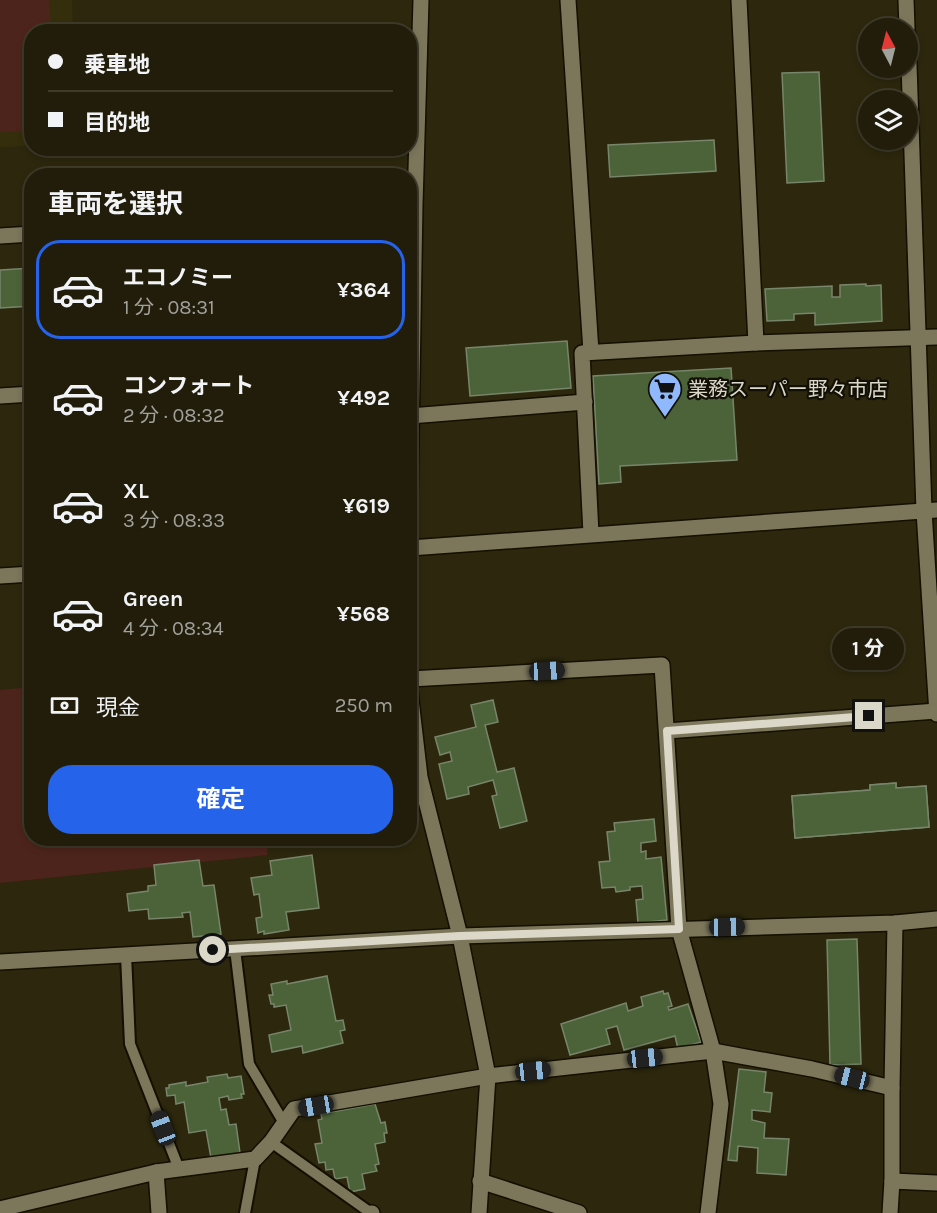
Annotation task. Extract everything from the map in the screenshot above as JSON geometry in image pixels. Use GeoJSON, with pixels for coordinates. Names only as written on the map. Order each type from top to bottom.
{"type":"FeatureCollection","features":[{"type":"Feature","properties":{"kind":"street"},"geometry":{"type":"LineString","coordinates":[[417,91],[421,0]]}},
{"type":"Feature","properties":{"kind":"street"},"geometry":{"type":"LineString","coordinates":[[568,0],[591,352]]}},
{"type":"Feature","properties":{"kind":"street"},"geometry":{"type":"LineString","coordinates":[[739,0],[756,343]]}},
{"type":"Feature","properties":{"kind":"street"},"geometry":{"type":"LineString","coordinates":[[906,0],[907,18]]}},
{"type":"Feature","properties":{"kind":"street"},"geometry":{"type":"LineString","coordinates":[[667,731],[937,712],[931,511],[918,338],[909,78]]}},
{"type":"Feature","properties":{"kind":"street"},"geometry":{"type":"LineString","coordinates":[[0,236],[24,234]]}},
{"type":"Feature","properties":{"kind":"street"},"geometry":{"type":"LineString","coordinates":[[591,534],[582,353],[756,343],[937,337]]}},
{"type":"Feature","properties":{"kind":"street"},"geometry":{"type":"LineString","coordinates":[[0,396],[24,394]]}},
{"type":"Feature","properties":{"kind":"street"},"geometry":{"type":"LineString","coordinates":[[417,415],[585,402]]}},
{"type":"Feature","properties":{"kind":"street"},"geometry":{"type":"LineString","coordinates":[[417,547],[931,511]]}},
{"type":"Feature","properties":{"kind":"street"},"geometry":{"type":"LineString","coordinates":[[0,576],[24,574]]}},
{"type":"Feature","properties":{"kind":"street"},"geometry":{"type":"LineString","coordinates":[[417,679],[662,665],[679,929],[713,1051],[722,1104],[708,1213]]}},
{"type":"Feature","properties":{"kind":"street"},"geometry":{"type":"LineString","coordinates":[[417,751],[420,777],[460,936],[488,1076],[479,1213]]}},
{"type":"Feature","properties":{"kind":"street"},"geometry":{"type":"LineString","coordinates":[[0,962],[460,936],[895,923],[937,919]]}},
{"type":"Feature","properties":{"kind":"street"},"geometry":{"type":"LineString","coordinates":[[890,1213],[895,923]]}},
{"type":"Feature","properties":{"kind":"street"},"geometry":{"type":"LineString","coordinates":[[0,1209],[156,1172],[255,1159],[271,1142],[294,1109],[488,1076],[713,1051],[812,1069],[892,1088]]}},
{"type":"Feature","properties":{"kind":"street"},"geometry":{"type":"LineString","coordinates":[[156,1172],[159,1213]]}},
{"type":"Feature","properties":{"kind":"street"},"geometry":{"type":"LineString","coordinates":[[480,1181],[579,1213]]}},
{"type":"Feature","properties":{"kind":"street"},"geometry":{"type":"LineString","coordinates":[[892,1181],[937,1183]]}},
{"type":"Feature","properties":{"kind":"lane"},"geometry":{"type":"LineString","coordinates":[[235,949],[249,1064],[284,1123]]}},
{"type":"Feature","properties":{"kind":"lane"},"geometry":{"type":"LineString","coordinates":[[126,955],[130,1044],[179,1169]]}},
{"type":"Feature","properties":{"kind":"lane"},"geometry":{"type":"LineString","coordinates":[[271,1142],[371,1213]]}},
{"type":"Feature","properties":{"kind":"lane"},"geometry":{"type":"LineString","coordinates":[[245,1213],[255,1159]]}},
{"type":"Feature","properties":{"kind":"shaded area"},"geometry":{"type":"Polygon","coordinates":[[[0,0],[72,0],[73,24],[24,24],[24,146],[0,147],[0,0]]]}},
{"type":"Feature","properties":{"kind":"shaded area"},"geometry":{"type":"Polygon","coordinates":[[[0,0],[49,0],[51,24],[24,24],[24,131],[0,132],[0,0]]]}},
{"type":"Feature","properties":{"kind":"shaded area"},"geometry":{"type":"Polygon","coordinates":[[[24,688],[24,846],[268,846],[267,855],[0,883],[0,690],[24,688]]]}},
{"type":"Feature","properties":{"kind":"building"},"geometry":{"type":"Polygon","coordinates":[[[819,72],[824,181],[787,183],[782,73],[819,72]]]}},
{"type":"Feature","properties":{"kind":"building"},"geometry":{"type":"Polygon","coordinates":[[[714,140],[716,171],[610,177],[608,145],[714,140]]]}},
{"type":"Feature","properties":{"kind":"building"},"geometry":{"type":"Polygon","coordinates":[[[24,268],[24,306],[0,308],[0,270],[24,268]]]}},
{"type":"Feature","properties":{"kind":"building"},"geometry":{"type":"Polygon","coordinates":[[[866,284],[866,286],[881,285],[882,321],[815,325],[815,313],[794,314],[794,320],[767,321],[765,289],[832,286],[832,297],[840,297],[840,285],[866,284]]]}},
{"type":"Feature","properties":{"kind":"building"},"geometry":{"type":"Polygon","coordinates":[[[567,341],[571,388],[470,396],[466,348],[567,341]]]}},
{"type":"Feature","properties":{"kind":"building","name":"業務スーパー野々市店"},"geometry":{"type":"Polygon","coordinates":[[[731,368],[737,460],[620,466],[621,482],[599,484],[593,376],[731,368]]]}},
{"type":"Feature","properties":{"kind":"building"},"geometry":{"type":"Polygon","coordinates":[[[493,700],[498,722],[485,725],[497,772],[514,768],[527,821],[500,828],[492,796],[497,795],[493,780],[468,787],[469,794],[447,799],[439,764],[452,761],[450,752],[440,755],[435,737],[476,727],[471,705],[493,700]]]}},
{"type":"Feature","properties":{"kind":"building"},"geometry":{"type":"Polygon","coordinates":[[[896,783],[896,788],[926,786],[929,827],[795,838],[792,796],[870,790],[870,785],[896,783]]]}},
{"type":"Feature","properties":{"kind":"building"},"geometry":{"type":"Polygon","coordinates":[[[896,783],[896,788],[926,786],[929,827],[795,838],[792,796],[870,790],[870,785],[896,783]]]}},
{"type":"Feature","properties":{"kind":"building"},"geometry":{"type":"Polygon","coordinates":[[[654,819],[656,841],[641,843],[641,852],[646,851],[646,859],[661,857],[667,920],[638,923],[636,900],[643,899],[642,886],[616,892],[615,887],[602,888],[599,862],[610,861],[607,832],[615,831],[614,823],[654,819]]]}},
{"type":"Feature","properties":{"kind":"building"},"geometry":{"type":"Polygon","coordinates":[[[312,855],[319,908],[286,912],[289,930],[258,933],[256,918],[262,917],[259,894],[254,895],[251,878],[272,875],[270,861],[312,855]]]}},
{"type":"Feature","properties":{"kind":"building"},"geometry":{"type":"Polygon","coordinates":[[[199,860],[203,886],[214,885],[221,934],[193,937],[190,912],[182,913],[183,917],[149,919],[148,909],[129,911],[127,894],[148,891],[148,886],[156,885],[154,865],[199,860]]]}},
{"type":"Feature","properties":{"kind":"building"},"geometry":{"type":"Polygon","coordinates":[[[857,939],[861,1064],[830,1065],[827,940],[857,939]]]}},
{"type":"Feature","properties":{"kind":"building"},"geometry":{"type":"Polygon","coordinates":[[[327,976],[336,1021],[343,1020],[345,1030],[340,1031],[343,1043],[303,1053],[302,1046],[272,1052],[269,1035],[291,1030],[286,1005],[274,1007],[274,1004],[271,1004],[269,995],[273,995],[271,984],[287,981],[287,984],[327,976]]]}},
{"type":"Feature","properties":{"kind":"building"},"geometry":{"type":"Polygon","coordinates":[[[663,991],[664,994],[668,993],[672,1006],[668,1007],[669,1010],[688,1004],[701,1042],[678,1049],[675,1036],[624,1050],[617,1026],[606,1029],[610,1044],[570,1055],[561,1024],[626,1003],[628,1011],[643,1006],[641,997],[663,991]]]}},
{"type":"Feature","properties":{"kind":"building"},"geometry":{"type":"Polygon","coordinates":[[[739,1069],[766,1072],[764,1092],[772,1093],[770,1112],[752,1110],[752,1120],[765,1123],[764,1138],[789,1139],[786,1175],[757,1173],[758,1148],[738,1146],[737,1161],[728,1160],[739,1069]]]}},
{"type":"Feature","properties":{"kind":"building"},"geometry":{"type":"Polygon","coordinates":[[[227,1074],[228,1078],[241,1076],[244,1094],[241,1094],[242,1098],[229,1100],[228,1096],[219,1098],[221,1110],[226,1109],[229,1125],[236,1124],[240,1153],[211,1158],[206,1130],[189,1133],[184,1102],[176,1104],[175,1095],[167,1096],[166,1088],[169,1088],[169,1085],[186,1082],[186,1086],[208,1082],[207,1077],[227,1074]]]}},
{"type":"Feature","properties":{"kind":"building"},"geometry":{"type":"Polygon","coordinates":[[[375,1104],[381,1123],[385,1122],[387,1133],[384,1133],[385,1142],[375,1144],[379,1164],[375,1165],[377,1171],[362,1174],[365,1189],[350,1192],[347,1177],[335,1179],[333,1169],[326,1170],[325,1162],[319,1163],[315,1144],[322,1143],[318,1120],[322,1119],[321,1114],[375,1104]]]}},
{"type":"Feature","properties":{"kind":"place","name":"業務スーパー野々市店"},"geometry":{"type":"Point","coordinates":[665,418]}},
{"type":"Feature","properties":{"kind":"route"},"geometry":{"type":"LineString","coordinates":[[213,950],[460,936],[679,929],[667,731],[869,716]]}}]}
